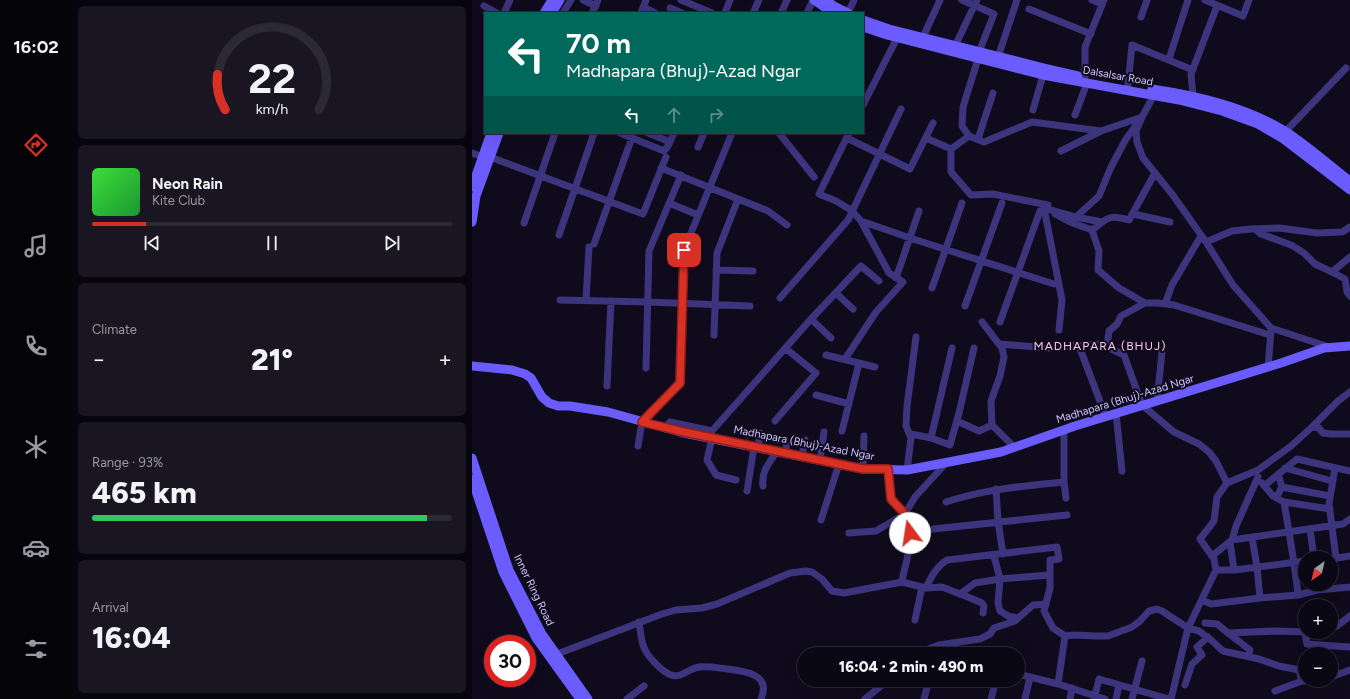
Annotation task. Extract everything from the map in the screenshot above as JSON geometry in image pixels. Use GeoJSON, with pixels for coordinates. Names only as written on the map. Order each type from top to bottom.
{"type":"FeatureCollection","features":[{"type":"Feature","properties":{"kind":"street"},"geometry":{"type":"LineString","coordinates":[[504,12],[510,0]]}},
{"type":"Feature","properties":{"kind":"street"},"geometry":{"type":"LineString","coordinates":[[545,12],[552,0]]}},
{"type":"Feature","properties":{"kind":"street"},"geometry":{"type":"LineString","coordinates":[[553,12],[560,0]]}},
{"type":"Feature","properties":{"kind":"street"},"geometry":{"type":"LineString","coordinates":[[564,12],[571,0]]}},
{"type":"Feature","properties":{"kind":"street"},"geometry":{"type":"LineString","coordinates":[[583,0],[597,3],[592,12]]}},
{"type":"Feature","properties":{"kind":"street"},"geometry":{"type":"LineString","coordinates":[[637,0],[653,12]]}},
{"type":"Feature","properties":{"kind":"street"},"geometry":{"type":"LineString","coordinates":[[681,0],[710,12]]}},
{"type":"Feature","properties":{"kind":"street"},"geometry":{"type":"LineString","coordinates":[[724,12],[730,0]]}},
{"type":"Feature","properties":{"kind":"street"},"geometry":{"type":"LineString","coordinates":[[753,12],[759,0]]}},
{"type":"Feature","properties":{"kind":"street"},"geometry":{"type":"LineString","coordinates":[[781,12],[786,0]]}},
{"type":"Feature","properties":{"kind":"street"},"geometry":{"type":"LineString","coordinates":[[807,12],[813,0],[831,12]]}},
{"type":"Feature","properties":{"kind":"street"},"geometry":{"type":"LineString","coordinates":[[826,0],[846,12]]}},
{"type":"Feature","properties":{"kind":"street"},"geometry":{"type":"LineString","coordinates":[[923,38],[940,0]]}},
{"type":"Feature","properties":{"kind":"street"},"geometry":{"type":"LineString","coordinates":[[962,0],[976,3],[994,14],[978,55],[963,107],[962,126],[969,136],[984,142],[1032,122],[1101,131]]}},
{"type":"Feature","properties":{"kind":"street"},"geometry":{"type":"LineString","coordinates":[[998,57],[1017,0]]}},
{"type":"Feature","properties":{"kind":"street"},"geometry":{"type":"LineString","coordinates":[[1075,115],[1086,80],[1085,47],[1103,2],[1092,0]]}},
{"type":"Feature","properties":{"kind":"street"},"geometry":{"type":"LineString","coordinates":[[1141,17],[1147,0]]}},
{"type":"Feature","properties":{"kind":"street"},"geometry":{"type":"LineString","coordinates":[[1169,59],[1188,0]]}},
{"type":"Feature","properties":{"kind":"street"},"geometry":{"type":"LineString","coordinates":[[1205,0],[1243,16],[1249,0]]}},
{"type":"Feature","properties":{"kind":"street"},"geometry":{"type":"LineString","coordinates":[[848,12],[851,1]]}},
{"type":"Feature","properties":{"kind":"street"},"geometry":{"type":"LineString","coordinates":[[955,46],[976,3]]}},
{"type":"Feature","properties":{"kind":"street"},"geometry":{"type":"LineString","coordinates":[[484,6],[495,12]]}},
{"type":"Feature","properties":{"kind":"street"},"geometry":{"type":"LineString","coordinates":[[1193,96],[1191,74],[1217,6]]}},
{"type":"Feature","properties":{"kind":"street"},"geometry":{"type":"LineString","coordinates":[[670,8],[680,12]]}},
{"type":"Feature","properties":{"kind":"street"},"geometry":{"type":"LineString","coordinates":[[1029,9],[1090,34]]}},
{"type":"Feature","properties":{"kind":"street","name":"Dalsalsar Road"},"geometry":{"type":"LineString","coordinates":[[864,20],[955,46],[978,55],[1043,75],[1180,93],[1224,104],[1261,118],[1285,132],[1350,181]]}},
{"type":"Feature","properties":{"kind":"street","name":"Dalsalsar Road"},"geometry":{"type":"LineString","coordinates":[[864,27],[897,38],[978,55],[998,57],[1086,80],[1222,111],[1258,124],[1282,138],[1350,190]]}},
{"type":"Feature","properties":{"kind":"street"},"geometry":{"type":"LineString","coordinates":[[864,103],[897,38]]}},
{"type":"Feature","properties":{"kind":"street"},"geometry":{"type":"LineString","coordinates":[[1128,85],[1132,45],[1193,70]]}},
{"type":"Feature","properties":{"kind":"street"},"geometry":{"type":"LineString","coordinates":[[1285,132],[1346,68]]}},
{"type":"Feature","properties":{"kind":"street"},"geometry":{"type":"LineString","coordinates":[[1033,110],[1043,75]]}},
{"type":"Feature","properties":{"kind":"street"},"geometry":{"type":"LineString","coordinates":[[978,139],[993,93]]}},
{"type":"Feature","properties":{"kind":"street"},"geometry":{"type":"LineString","coordinates":[[1154,95],[1136,131],[1137,142],[1143,158],[1172,194],[1204,239],[1233,285],[1271,332],[1268,367]]}},
{"type":"Feature","properties":{"kind":"street"},"geometry":{"type":"LineString","coordinates":[[780,298],[848,220],[851,210],[901,109]]}},
{"type":"Feature","properties":{"kind":"street"},"geometry":{"type":"LineString","coordinates":[[1061,151],[1101,131],[1142,117]]}},
{"type":"Feature","properties":{"kind":"street"},"geometry":{"type":"LineString","coordinates":[[1076,217],[1099,196],[1111,167],[1126,139],[1142,117]]}},
{"type":"Feature","properties":{"kind":"street"},"geometry":{"type":"LineString","coordinates":[[845,359],[876,312],[903,282],[889,273],[862,221],[851,210],[836,201],[819,194],[848,135],[879,154],[910,169],[933,123]]}},
{"type":"Feature","properties":{"kind":"street"},"geometry":{"type":"LineString","coordinates":[[472,222],[476,196],[492,134]]}},
{"type":"Feature","properties":{"kind":"street"},"geometry":{"type":"LineString","coordinates":[[472,187],[498,134]]}},
{"type":"Feature","properties":{"kind":"street"},"geometry":{"type":"LineString","coordinates":[[524,223],[555,134]]}},
{"type":"Feature","properties":{"kind":"street"},"geometry":{"type":"LineString","coordinates":[[559,235],[594,134]]}},
{"type":"Feature","properties":{"kind":"street"},"geometry":{"type":"LineString","coordinates":[[622,134],[664,151],[668,146],[673,134]]}},
{"type":"Feature","properties":{"kind":"street"},"geometry":{"type":"LineString","coordinates":[[650,134],[670,142]]}},
{"type":"Feature","properties":{"kind":"street"},"geometry":{"type":"LineString","coordinates":[[698,147],[704,134]]}},
{"type":"Feature","properties":{"kind":"street"},"geometry":{"type":"LineString","coordinates":[[638,446],[642,422],[680,383],[684,250],[732,134]]}},
{"type":"Feature","properties":{"kind":"street"},"geometry":{"type":"LineString","coordinates":[[780,134],[814,177]]}},
{"type":"Feature","properties":{"kind":"street"},"geometry":{"type":"LineString","coordinates":[[951,149],[969,136]]}},
{"type":"Feature","properties":{"kind":"street"},"geometry":{"type":"LineString","coordinates":[[926,138],[951,149]]}},
{"type":"Feature","properties":{"kind":"street"},"geometry":{"type":"LineString","coordinates":[[586,300],[591,246],[630,143]]}},
{"type":"Feature","properties":{"kind":"street"},"geometry":{"type":"LineString","coordinates":[[951,149],[951,172],[971,195],[993,194],[1048,205],[1042,209],[1017,272],[1000,322]]}},
{"type":"Feature","properties":{"kind":"street"},"geometry":{"type":"LineString","coordinates":[[472,153],[541,176],[643,214],[666,157]]}},
{"type":"Feature","properties":{"kind":"street"},"geometry":{"type":"LineString","coordinates":[[661,168],[768,211],[787,225]]}},
{"type":"Feature","properties":{"kind":"street"},"geometry":{"type":"LineString","coordinates":[[1092,230],[1108,217],[1118,217],[1129,220],[1155,173]]}},
{"type":"Feature","properties":{"kind":"street"},"geometry":{"type":"LineString","coordinates":[[646,368],[649,251],[680,176]]}},
{"type":"Feature","properties":{"kind":"street"},"geometry":{"type":"LineString","coordinates":[[714,335],[717,253],[738,200]]}},
{"type":"Feature","properties":{"kind":"street"},"geometry":{"type":"LineString","coordinates":[[965,306],[1002,202]]}},
{"type":"Feature","properties":{"kind":"street"},"geometry":{"type":"LineString","coordinates":[[669,203],[698,215]]}},
{"type":"Feature","properties":{"kind":"street"},"geometry":{"type":"LineString","coordinates":[[932,288],[962,203]]}},
{"type":"Feature","properties":{"kind":"street"},"geometry":{"type":"LineString","coordinates":[[1042,209],[1102,222]]}},
{"type":"Feature","properties":{"kind":"street"},"geometry":{"type":"LineString","coordinates":[[1042,209],[1092,230]]}},
{"type":"Feature","properties":{"kind":"street"},"geometry":{"type":"LineString","coordinates":[[1042,209],[1062,300],[1059,330]]}},
{"type":"Feature","properties":{"kind":"street"},"geometry":{"type":"LineString","coordinates":[[896,278],[919,211]]}},
{"type":"Feature","properties":{"kind":"street"},"geometry":{"type":"LineString","coordinates":[[1133,214],[1170,222]]}},
{"type":"Feature","properties":{"kind":"street"},"geometry":{"type":"LineString","coordinates":[[862,221],[945,250],[1054,284]]}},
{"type":"Feature","properties":{"kind":"street"},"geometry":{"type":"LineString","coordinates":[[1165,304],[1172,285],[1204,239],[1232,231],[1254,228],[1279,228],[1318,233],[1342,232],[1350,227]]}},
{"type":"Feature","properties":{"kind":"street"},"geometry":{"type":"LineString","coordinates":[[1254,228],[1262,234],[1291,245],[1304,253],[1315,264],[1345,279],[1347,292],[1350,296]]}},
{"type":"Feature","properties":{"kind":"street"},"geometry":{"type":"LineString","coordinates":[[1092,230],[1099,251],[1098,270],[1119,288],[1145,303],[1165,304],[1185,308],[1331,347]]}},
{"type":"Feature","properties":{"kind":"street"},"geometry":{"type":"LineString","coordinates":[[1332,272],[1350,257]]}},
{"type":"Feature","properties":{"kind":"street"},"geometry":{"type":"LineString","coordinates":[[665,428],[670,422],[712,431],[811,319],[861,266],[879,281]]}},
{"type":"Feature","properties":{"kind":"street"},"geometry":{"type":"LineString","coordinates":[[716,270],[753,271]]}},
{"type":"Feature","properties":{"kind":"street"},"geometry":{"type":"LineString","coordinates":[[836,293],[853,308]]}},
{"type":"Feature","properties":{"kind":"street"},"geometry":{"type":"LineString","coordinates":[[560,300],[750,306]]}},
{"type":"Feature","properties":{"kind":"street"},"geometry":{"type":"LineString","coordinates":[[607,386],[611,301]]}},
{"type":"Feature","properties":{"kind":"street"},"geometry":{"type":"LineString","coordinates":[[1107,347],[1109,331],[1117,324],[1121,316],[1145,303]]}},
{"type":"Feature","properties":{"kind":"street"},"geometry":{"type":"LineString","coordinates":[[811,319],[831,338]]}},
{"type":"Feature","properties":{"kind":"street"},"geometry":{"type":"LineString","coordinates":[[982,322],[1002,348],[1004,357],[992,401],[992,425],[1014,447]]}},
{"type":"Feature","properties":{"kind":"street"},"geometry":{"type":"LineString","coordinates":[[907,470],[911,443],[910,434],[906,426],[906,420],[916,337]]}},
{"type":"Feature","properties":{"kind":"street"},"geometry":{"type":"LineString","coordinates":[[999,344],[1049,348],[1100,344],[1124,355],[1142,406],[1174,432],[1199,444],[1209,452],[1216,461],[1227,483]]}},
{"type":"Feature","properties":{"kind":"street"},"geometry":{"type":"LineString","coordinates":[[1079,346],[1106,417]]}},
{"type":"Feature","properties":{"kind":"street","name":"Madhapara (Bhuj)-Azad Ngar"},"geometry":{"type":"LineString","coordinates":[[472,366],[512,370],[525,374],[530,378],[542,397],[549,403],[558,406],[570,406],[600,411],[665,428],[863,469],[907,470],[1001,452],[1116,413],[1268,367],[1324,348],[1350,346]]}},
{"type":"Feature","properties":{"kind":"street"},"geometry":{"type":"LineString","coordinates":[[776,421],[816,373],[785,348]]}},
{"type":"Feature","properties":{"kind":"street"},"geometry":{"type":"LineString","coordinates":[[931,438],[952,348]]}},
{"type":"Feature","properties":{"kind":"street"},"geometry":{"type":"LineString","coordinates":[[910,434],[931,438],[950,445],[974,348]]}},
{"type":"Feature","properties":{"kind":"street"},"geometry":{"type":"LineString","coordinates":[[1157,401],[1162,352]]}},
{"type":"Feature","properties":{"kind":"street"},"geometry":{"type":"LineString","coordinates":[[826,355],[875,367]]}},
{"type":"Feature","properties":{"kind":"street"},"geometry":{"type":"LineString","coordinates":[[842,431],[859,363]]}},
{"type":"Feature","properties":{"kind":"street"},"geometry":{"type":"LineString","coordinates":[[1094,697],[1099,679],[1134,689],[1152,697],[1170,699],[1188,628],[1216,570],[1214,559],[1200,539],[1214,520],[1217,497],[1227,483],[1256,474],[1312,427],[1338,401],[1350,392]]}},
{"type":"Feature","properties":{"kind":"street"},"geometry":{"type":"LineString","coordinates":[[816,395],[848,404]]}},
{"type":"Feature","properties":{"kind":"street"},"geometry":{"type":"LineString","coordinates":[[1116,413],[1122,471]]}},
{"type":"Feature","properties":{"kind":"street"},"geometry":{"type":"LineString","coordinates":[[957,421],[979,431],[992,425]]}},
{"type":"Feature","properties":{"kind":"street"},"geometry":{"type":"LineString","coordinates":[[1312,427],[1319,428],[1323,433],[1350,434]]}},
{"type":"Feature","properties":{"kind":"street"},"geometry":{"type":"LineString","coordinates":[[1064,430],[1064,482],[1066,498]]}},
{"type":"Feature","properties":{"kind":"street"},"geometry":{"type":"LineString","coordinates":[[820,460],[824,432]]}},
{"type":"Feature","properties":{"kind":"street"},"geometry":{"type":"LineString","coordinates":[[747,491],[760,433]]}},
{"type":"Feature","properties":{"kind":"street"},"geometry":{"type":"LineString","coordinates":[[863,469],[864,436]]}},
{"type":"Feature","properties":{"kind":"street"},"geometry":{"type":"LineString","coordinates":[[712,438],[707,460],[716,474],[736,480]]}},
{"type":"Feature","properties":{"kind":"street"},"geometry":{"type":"LineString","coordinates":[[802,456],[805,440]]}},
{"type":"Feature","properties":{"kind":"street"},"geometry":{"type":"LineString","coordinates":[[763,486],[764,470],[781,452],[787,443]]}},
{"type":"Feature","properties":{"kind":"street","name":"Inner Ring Road"},"geometry":{"type":"LineString","coordinates":[[472,458],[509,570],[542,634],[588,699]]}},
{"type":"Feature","properties":{"kind":"street"},"geometry":{"type":"LineString","coordinates":[[1264,486],[1297,459],[1350,471]]}},
{"type":"Feature","properties":{"kind":"street"},"geometry":{"type":"LineString","coordinates":[[849,533],[876,531],[905,514],[915,497],[947,462]]}},
{"type":"Feature","properties":{"kind":"street"},"geometry":{"type":"LineString","coordinates":[[821,520],[838,464]]}},
{"type":"Feature","properties":{"kind":"street"},"geometry":{"type":"LineString","coordinates":[[1285,468],[1332,481]]}},
{"type":"Feature","properties":{"kind":"street"},"geometry":{"type":"LineString","coordinates":[[1334,468],[1330,496],[1334,551]]}},
{"type":"Feature","properties":{"kind":"street"},"geometry":{"type":"LineString","coordinates":[[888,469],[891,499],[905,514],[910,533],[908,554],[902,582]]}},
{"type":"Feature","properties":{"kind":"street"},"geometry":{"type":"LineString","coordinates":[[1256,474],[1273,496],[1284,502],[1330,509]]}},
{"type":"Feature","properties":{"kind":"street"},"geometry":{"type":"LineString","coordinates":[[1234,570],[1231,541],[1256,474]]}},
{"type":"Feature","properties":{"kind":"street"},"geometry":{"type":"LineString","coordinates":[[1276,498],[1282,487],[1278,474]]}},
{"type":"Feature","properties":{"kind":"street","name":"Inner Ring Road"},"geometry":{"type":"LineString","coordinates":[[472,479],[503,572],[536,638],[580,699]]}},
{"type":"Feature","properties":{"kind":"street"},"geometry":{"type":"LineString","coordinates":[[946,502],[969,494],[996,489],[1064,482]]}},
{"type":"Feature","properties":{"kind":"street"},"geometry":{"type":"LineString","coordinates":[[1282,487],[1330,496]]}},
{"type":"Feature","properties":{"kind":"street"},"geometry":{"type":"LineString","coordinates":[[996,489],[998,521],[1003,554]]}},
{"type":"Feature","properties":{"kind":"street"},"geometry":{"type":"LineString","coordinates":[[1284,502],[1288,532],[1295,562],[1298,595]]}},
{"type":"Feature","properties":{"kind":"street"},"geometry":{"type":"LineString","coordinates":[[933,529],[998,521],[1067,515]]}},
{"type":"Feature","properties":{"kind":"street"},"geometry":{"type":"LineString","coordinates":[[1212,556],[1231,541],[1343,524],[1350,519]]}},
{"type":"Feature","properties":{"kind":"street"},"geometry":{"type":"LineString","coordinates":[[1310,529],[1313,551]]}},
{"type":"Feature","properties":{"kind":"street"},"geometry":{"type":"LineString","coordinates":[[1252,537],[1260,598]]}},
{"type":"Feature","properties":{"kind":"street"},"geometry":{"type":"LineString","coordinates":[[915,620],[924,588],[936,569],[947,560],[994,556],[1057,547],[1059,559],[1050,560],[1050,588],[1044,611],[1053,628],[1065,636],[1108,636],[1132,627],[1140,621],[1149,610],[1153,609],[1162,611],[1188,628],[1208,637],[1223,651],[1248,656],[1279,666],[1298,670]]}},
{"type":"Feature","properties":{"kind":"street"},"geometry":{"type":"LineString","coordinates":[[994,556],[1000,579],[998,603],[1000,611],[1008,616],[1018,618]]}},
{"type":"Feature","properties":{"kind":"street"},"geometry":{"type":"LineString","coordinates":[[1338,558],[1350,556]]}},
{"type":"Feature","properties":{"kind":"street"},"geometry":{"type":"LineString","coordinates":[[1216,570],[1234,570],[1298,562]]}},
{"type":"Feature","properties":{"kind":"street"},"geometry":{"type":"LineString","coordinates":[[557,654],[639,622],[676,610],[702,608],[717,604],[790,573],[800,571],[812,572],[822,579],[832,591],[844,593],[902,582],[924,588],[942,587],[982,603],[984,606],[983,613]]}},
{"type":"Feature","properties":{"kind":"street"},"geometry":{"type":"LineString","coordinates":[[960,594],[976,583],[1000,579],[1049,576]]}},
{"type":"Feature","properties":{"kind":"street"},"geometry":{"type":"LineString","coordinates":[[1338,587],[1350,587]]}},
{"type":"Feature","properties":{"kind":"street"},"geometry":{"type":"LineString","coordinates":[[1202,600],[1211,604],[1298,595],[1308,591]]}},
{"type":"Feature","properties":{"kind":"street"},"geometry":{"type":"LineString","coordinates":[[934,647],[980,639],[990,634],[994,628],[1011,623],[1033,605],[1046,604]]}},
{"type":"Feature","properties":{"kind":"street"},"geometry":{"type":"LineString","coordinates":[[1338,625],[1350,616]]}},
{"type":"Feature","properties":{"kind":"street"},"geometry":{"type":"LineString","coordinates":[[639,622],[644,651],[648,657],[662,670],[674,676],[679,676],[698,667],[707,666],[746,671],[760,679],[763,685],[761,699]]}},
{"type":"Feature","properties":{"kind":"street"},"geometry":{"type":"LineString","coordinates":[[1205,623],[1217,624],[1250,650],[1248,656]]}},
{"type":"Feature","properties":{"kind":"street"},"geometry":{"type":"LineString","coordinates":[[1228,633],[1298,632]]}},
{"type":"Feature","properties":{"kind":"street"},"geometry":{"type":"LineString","coordinates":[[1058,684],[1065,636]]}},
{"type":"Feature","properties":{"kind":"street"},"geometry":{"type":"LineString","coordinates":[[1185,685],[1192,664],[1202,655],[1197,647],[1208,637]]}},
{"type":"Feature","properties":{"kind":"street"},"geometry":{"type":"LineString","coordinates":[[1307,639],[1307,644],[1349,647]]}},
{"type":"Feature","properties":{"kind":"street"},"geometry":{"type":"LineString","coordinates":[[1132,699],[1142,662]]}},
{"type":"Feature","properties":{"kind":"street"},"geometry":{"type":"LineString","coordinates":[[1338,674],[1350,670]]}},
{"type":"Feature","properties":{"kind":"street"},"geometry":{"type":"LineString","coordinates":[[1025,676],[1072,688],[1094,697],[1105,699]]}},
{"type":"Feature","properties":{"kind":"street"},"geometry":{"type":"LineString","coordinates":[[1025,699],[1030,677]]}},
{"type":"Feature","properties":{"kind":"street"},"geometry":{"type":"LineString","coordinates":[[1275,691],[1298,682]]}},
{"type":"Feature","properties":{"kind":"street"},"geometry":{"type":"LineString","coordinates":[[1116,699],[1119,685]]}},
{"type":"Feature","properties":{"kind":"street"},"geometry":{"type":"LineString","coordinates":[[627,699],[644,686]]}},
{"type":"Feature","properties":{"kind":"street"},"geometry":{"type":"LineString","coordinates":[[865,699],[880,687]]}},
{"type":"Feature","properties":{"kind":"street"},"geometry":{"type":"LineString","coordinates":[[924,699],[927,687]]}},
{"type":"Feature","properties":{"kind":"street"},"geometry":{"type":"LineString","coordinates":[[991,699],[994,687]]}},
{"type":"Feature","properties":{"kind":"street"},"geometry":{"type":"LineString","coordinates":[[1070,699],[1072,688]]}},
{"type":"Feature","properties":{"kind":"district","name":"MADHAPARA (BHUJ)"},"geometry":{"type":"Point","coordinates":[1100,346]}},
{"type":"Feature","properties":{"kind":"route"},"geometry":{"type":"LineString","coordinates":[[684,250],[680,383],[642,422],[863,469],[888,469],[891,499],[894,504],[905,514],[910,533]]}}]}
